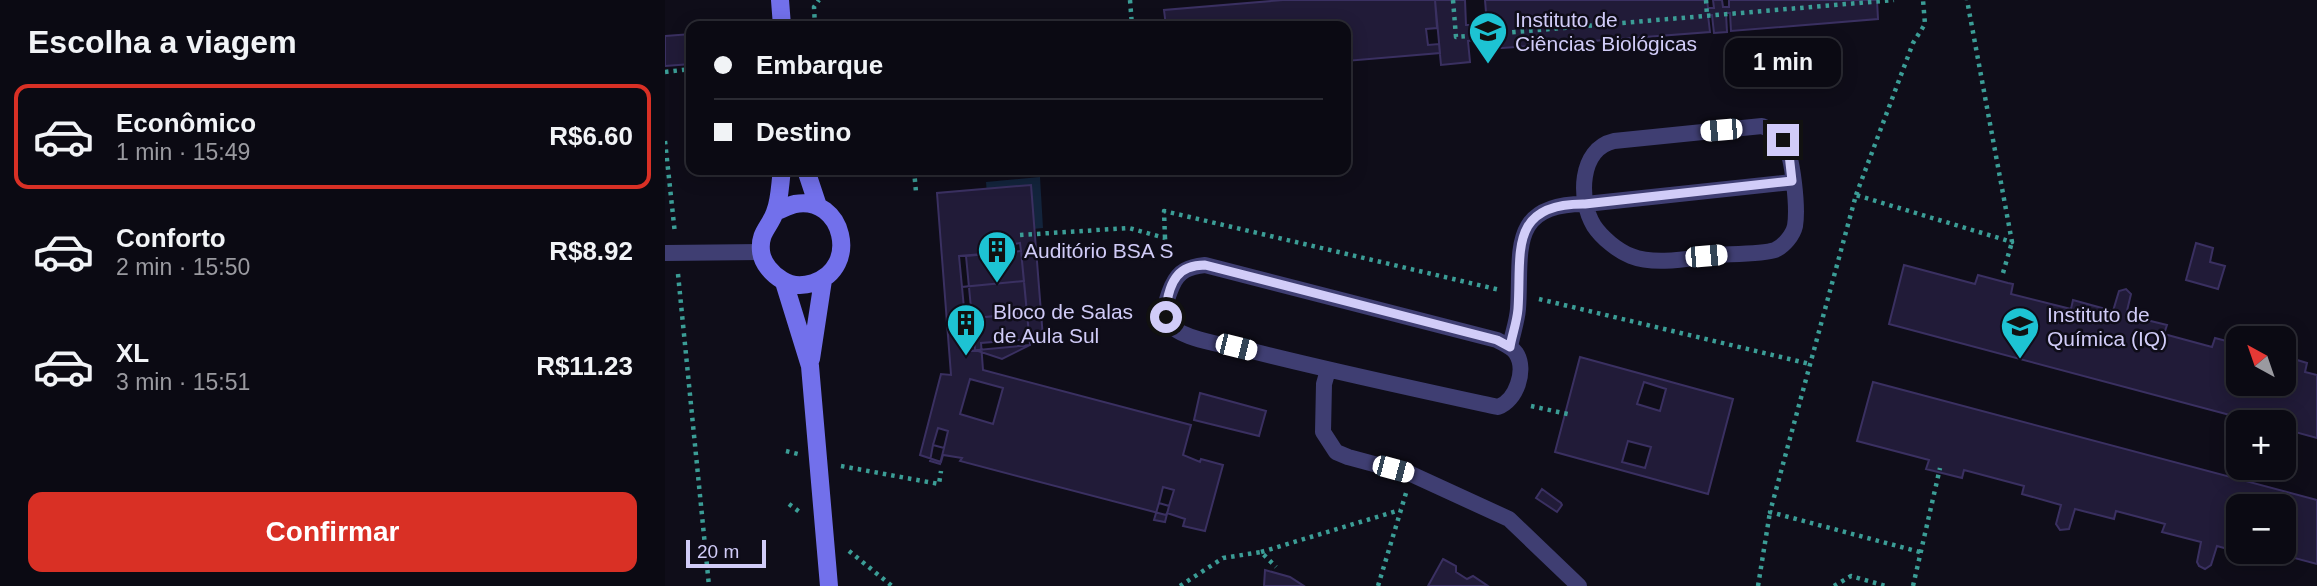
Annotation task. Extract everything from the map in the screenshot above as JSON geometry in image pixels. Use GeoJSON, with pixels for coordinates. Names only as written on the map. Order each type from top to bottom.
{"type":"FeatureCollection","features":[{"type":"Feature","properties":{"kind":"street"},"geometry":{"type":"LineString","coordinates":[[779,0],[781,21]]}},
{"type":"Feature","properties":{"kind":"street"},"geometry":{"type":"LineString","coordinates":[[781,175],[775,212],[763,230],[761,252],[769,270],[784,282],[804,286],[823,280],[838,263],[843,242],[835,220],[818,206],[808,175]]}},
{"type":"Feature","properties":{"kind":"street"},"geometry":{"type":"LineString","coordinates":[[775,212],[796,204],[818,206]]}},
{"type":"Feature","properties":{"kind":"street"},"geometry":{"type":"LineString","coordinates":[[810,366],[823,280]]}},
{"type":"Feature","properties":{"kind":"street"},"geometry":{"type":"LineString","coordinates":[[784,282],[810,366],[829,586]]}},
{"type":"Feature","properties":{"kind":"lane"},"geometry":{"type":"LineString","coordinates":[[1762,126],[1772,130],[1783,140],[1789,154],[1792,181],[1795,225],[1792,235],[1775,250],[1661,260],[1632,256],[1606,240],[1594,225],[1585,204],[1586,168],[1590,159],[1600,146],[1614,141],[1762,126]]}},
{"type":"Feature","properties":{"kind":"lane"},"geometry":{"type":"LineString","coordinates":[[1510,347],[1518,310],[1522,233],[1535,218],[1546,211],[1566,204],[1792,181]]}},
{"type":"Feature","properties":{"kind":"lane"},"geometry":{"type":"LineString","coordinates":[[670,253],[761,252]]}},
{"type":"Feature","properties":{"kind":"lane"},"geometry":{"type":"LineString","coordinates":[[1205,265],[1484,336],[1515,351],[1520,361],[1519,380],[1509,401],[1498,408],[1196,337],[1174,329],[1166,317],[1166,301],[1171,289],[1176,278],[1187,268],[1205,265]]}},
{"type":"Feature","properties":{"kind":"lane"},"geometry":{"type":"LineString","coordinates":[[1328,370],[1324,384],[1323,432],[1336,452],[1411,474],[1509,519],[1579,586]]}},
{"type":"Feature","properties":{"kind":"path"},"geometry":{"type":"LineString","coordinates":[[815,21],[814,7],[819,0]]}},
{"type":"Feature","properties":{"kind":"path"},"geometry":{"type":"LineString","coordinates":[[1130,0],[1132,21]]}},
{"type":"Feature","properties":{"kind":"path"},"geometry":{"type":"LineString","coordinates":[[1453,0],[1456,37],[1894,0]]}},
{"type":"Feature","properties":{"kind":"path"},"geometry":{"type":"LineString","coordinates":[[1706,0],[1707,16]]}},
{"type":"Feature","properties":{"kind":"path"},"geometry":{"type":"LineString","coordinates":[[1758,586],[1770,512],[1856,195],[1913,43],[1925,24],[1923,0]]}},
{"type":"Feature","properties":{"kind":"path"},"geometry":{"type":"LineString","coordinates":[[1967,0],[2012,242],[2003,273]]}},
{"type":"Feature","properties":{"kind":"path"},"geometry":{"type":"LineString","coordinates":[[665,72],[686,70]]}},
{"type":"Feature","properties":{"kind":"path"},"geometry":{"type":"LineString","coordinates":[[665,141],[675,213],[670,253],[709,586]]}},
{"type":"Feature","properties":{"kind":"path"},"geometry":{"type":"LineString","coordinates":[[915,175],[916,192]]}},
{"type":"Feature","properties":{"kind":"path"},"geometry":{"type":"LineString","coordinates":[[1856,195],[2012,242]]}},
{"type":"Feature","properties":{"kind":"path"},"geometry":{"type":"LineString","coordinates":[[1171,289],[1164,211],[1810,364]]}},
{"type":"Feature","properties":{"kind":"path"},"geometry":{"type":"LineString","coordinates":[[1020,235],[1129,228],[1165,238]]}},
{"type":"Feature","properties":{"kind":"path"},"geometry":{"type":"LineString","coordinates":[[786,451],[842,466],[939,484],[941,471]]}},
{"type":"Feature","properties":{"kind":"path"},"geometry":{"type":"LineString","coordinates":[[1913,586],[1940,468]]}},
{"type":"Feature","properties":{"kind":"path"},"geometry":{"type":"LineString","coordinates":[[1378,586],[1411,474]]}},
{"type":"Feature","properties":{"kind":"path"},"geometry":{"type":"LineString","coordinates":[[1180,586],[1223,558],[1261,552],[1401,510]]}},
{"type":"Feature","properties":{"kind":"path"},"geometry":{"type":"LineString","coordinates":[[1770,512],[1920,552]]}},
{"type":"Feature","properties":{"kind":"path"},"geometry":{"type":"LineString","coordinates":[[1261,552],[1276,567]]}},
{"type":"Feature","properties":{"kind":"path"},"geometry":{"type":"LineString","coordinates":[[1834,586],[1851,576],[1886,586]]}},
{"type":"Feature","properties":{"kind":"water"},"geometry":{"type":"Polygon","coordinates":[[[1040,177],[1043,228],[990,233],[986,182],[1040,177]]]}},
{"type":"Feature","properties":{"kind":"building"},"geometry":{"type":"Polygon","coordinates":[[[1283,0],[1435,0],[1440,53],[1351,61],[1351,21],[1165,21],[1164,10],[1283,0]]]}},
{"type":"Feature","properties":{"kind":"building"},"geometry":{"type":"Polygon","coordinates":[[[1435,0],[1465,0],[1466,25],[1476,25],[1477,40],[1468,41],[1470,62],[1441,65],[1439,44],[1428,45],[1426,29],[1437,28],[1435,0]]]}},
{"type":"Feature","properties":{"kind":"building"},"geometry":{"type":"Polygon","coordinates":[[[1485,0],[1707,0],[1708,8],[1714,8],[1713,0],[1722,0],[1723,7],[1729,7],[1729,0],[1877,0],[1878,19],[1731,31],[1730,13],[1726,13],[1727,32],[1714,33],[1712,15],[1708,15],[1710,32],[1489,49],[1485,0]]]}},
{"type":"Feature","properties":{"kind":"building"},"geometry":{"type":"Polygon","coordinates":[[[686,34],[686,64],[665,66],[665,36],[686,34]]]}},
{"type":"Feature","properties":{"kind":"building","name":"Bloco de Salas de Aula Sul"},"geometry":{"type":"Polygon","coordinates":[[[1031,185],[1043,338],[981,343],[983,370],[1191,425],[1183,455],[1200,462],[1201,459],[1223,465],[1205,531],[1183,526],[1185,519],[1167,513],[1166,515],[960,461],[962,458],[943,455],[941,462],[920,455],[941,374],[951,375],[937,193],[1031,185]]]}},
{"type":"Feature","properties":{"kind":"building"},"geometry":{"type":"Polygon","coordinates":[[[1020,243],[1021,251],[1010,252],[1009,245],[1020,243]]]}},
{"type":"Feature","properties":{"kind":"building"},"geometry":{"type":"Polygon","coordinates":[[[2196,243],[2213,248],[2210,262],[2225,266],[2218,289],[2186,280],[2196,243]]]}},
{"type":"Feature","properties":{"kind":"building","name":"Auditório BSA S"},"geometry":{"type":"Polygon","coordinates":[[[1021,251],[1030,345],[1002,359],[975,350],[966,256],[1021,251]]]}},
{"type":"Feature","properties":{"kind":"building"},"geometry":{"type":"Polygon","coordinates":[[[1021,251],[1024,281],[962,287],[959,256],[1021,251]]]}},
{"type":"Feature","properties":{"kind":"building","name":"Instituto de Química (IQ)"},"geometry":{"type":"Polygon","coordinates":[[[1904,265],[1975,284],[1978,275],[2013,284],[2011,294],[2071,309],[2073,300],[2113,311],[2119,291],[2126,289],[2131,294],[2126,315],[2167,325],[2164,334],[2212,347],[2215,338],[2226,341],[2226,396],[2296,396],[2296,360],[2307,363],[2305,372],[2317,375],[2317,438],[2296,432],[2296,410],[2226,410],[2226,414],[1889,324],[1904,265]]]}},
{"type":"Feature","properties":{"kind":"building"},"geometry":{"type":"Polygon","coordinates":[[[1024,281],[1027,313],[965,319],[962,287],[1024,281]]]}},
{"type":"Feature","properties":{"kind":"building"},"geometry":{"type":"Polygon","coordinates":[[[1027,313],[1030,345],[967,351],[965,319],[1027,313]]]}},
{"type":"Feature","properties":{"kind":"building"},"geometry":{"type":"Polygon","coordinates":[[[1580,357],[1733,399],[1708,494],[1555,452],[1580,357]],[[1644,382],[1637,404],[1660,411],[1666,389],[1644,382]],[[1628,441],[1622,462],[1645,468],[1651,447],[1628,441]]]}},
{"type":"Feature","properties":{"kind":"building"},"geometry":{"type":"Polygon","coordinates":[[[970,379],[1003,388],[993,424],[960,414],[970,379]]]}},
{"type":"Feature","properties":{"kind":"building"},"geometry":{"type":"Polygon","coordinates":[[[1873,382],[2226,476],[2226,480],[2242,480],[2294,494],[2226,494],[2226,549],[2217,546],[2211,565],[2205,569],[2197,562],[2201,542],[2162,532],[2165,524],[2116,511],[2114,519],[2075,509],[2069,529],[2060,530],[2056,524],[2061,505],[2022,494],[2024,486],[1964,470],[1962,478],[1926,469],[1929,460],[1857,441],[1873,382]]]}},
{"type":"Feature","properties":{"kind":"building"},"geometry":{"type":"Polygon","coordinates":[[[1200,393],[1266,411],[1259,436],[1194,420],[1200,393]]]}},
{"type":"Feature","properties":{"kind":"building"},"geometry":{"type":"Polygon","coordinates":[[[938,428],[948,431],[944,448],[933,445],[938,428]]]}},
{"type":"Feature","properties":{"kind":"building"},"geometry":{"type":"Polygon","coordinates":[[[933,445],[944,448],[940,464],[930,461],[933,445]]]}},
{"type":"Feature","properties":{"kind":"building"},"geometry":{"type":"Polygon","coordinates":[[[1163,487],[1174,490],[1169,506],[1159,503],[1163,487]]]}},
{"type":"Feature","properties":{"kind":"building"},"geometry":{"type":"Polygon","coordinates":[[[1542,489],[1561,503],[1557,512],[1536,498],[1542,489]]]}},
{"type":"Feature","properties":{"kind":"building"},"geometry":{"type":"Polygon","coordinates":[[[2296,494],[2317,500],[2317,564],[2296,558],[2296,494]]]}},
{"type":"Feature","properties":{"kind":"building"},"geometry":{"type":"Polygon","coordinates":[[[1159,503],[1169,506],[1165,522],[1154,520],[1159,503]]]}},
{"type":"Feature","properties":{"kind":"building"},"geometry":{"type":"Polygon","coordinates":[[[1443,559],[1456,566],[1456,572],[1467,579],[1473,576],[1488,586],[1428,586],[1443,559]]]}},
{"type":"Feature","properties":{"kind":"building"},"geometry":{"type":"Polygon","coordinates":[[[1265,570],[1290,577],[1304,586],[1264,586],[1265,570]]]}},
{"type":"Feature","properties":{"kind":"place","name":"Instituto de Ciências Biológicas"},"geometry":{"type":"Point","coordinates":[1488,65]}},
{"type":"Feature","properties":{"kind":"place","name":"Auditório BSA S"},"geometry":{"type":"Point","coordinates":[997,284]}},
{"type":"Feature","properties":{"kind":"place","name":"Bloco de Salas de Aula Sul"},"geometry":{"type":"Point","coordinates":[966,357]}},
{"type":"Feature","properties":{"kind":"place","name":"Instituto de Química (IQ)"},"geometry":{"type":"Point","coordinates":[2020,360]}},
{"type":"Feature","properties":{"kind":"route"},"geometry":{"type":"LineString","coordinates":[[1166,317],[1166,301],[1176,278],[1187,268],[1205,265],[1497,340],[1510,347],[1518,310],[1522,233],[1535,218],[1566,204],[1792,181],[1789,154],[1783,140]]}}]}
